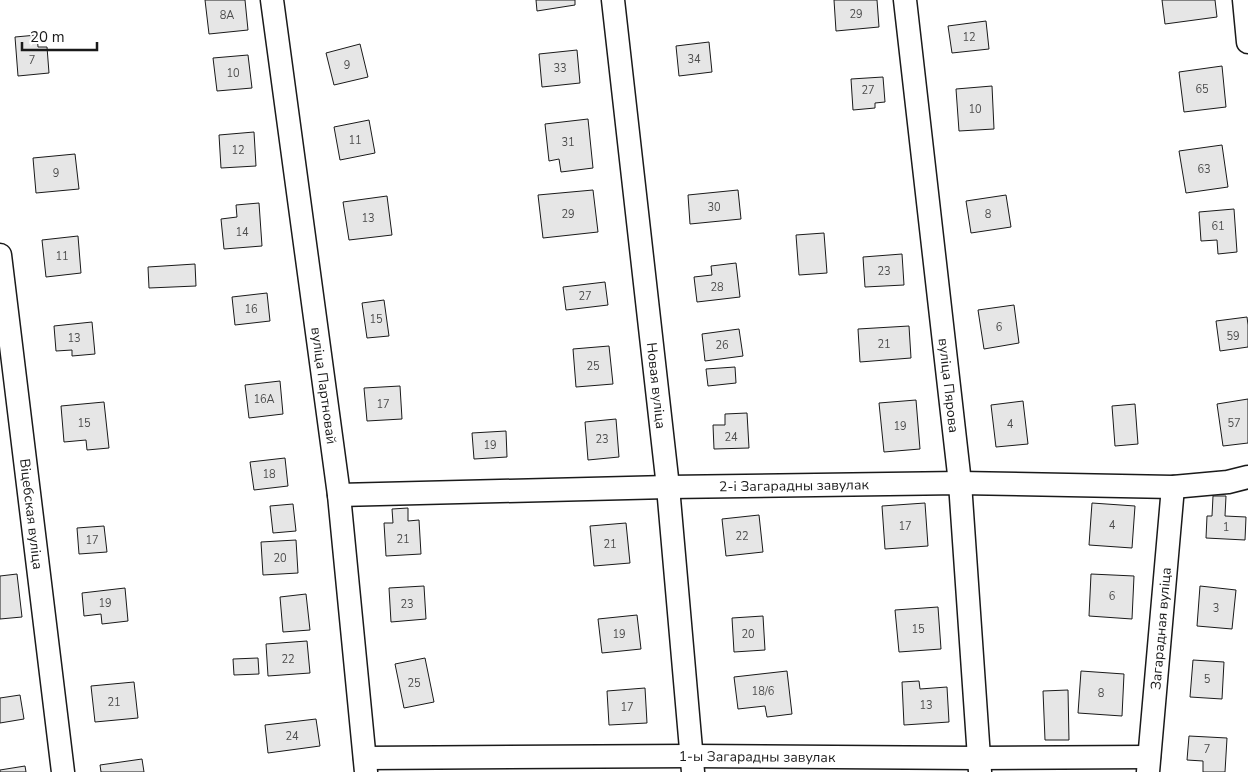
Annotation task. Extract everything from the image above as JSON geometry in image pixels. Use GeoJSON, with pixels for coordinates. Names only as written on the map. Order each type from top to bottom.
{"type":"FeatureCollection","features":[{"type":"Feature","properties":{"kind":"street","name":"вуліца Партновай"},"geometry":{"type":"LineString","coordinates":[[272,0],[339,495],[366,765]]}},
{"type":"Feature","properties":{"kind":"street","name":"Новая вуліца"},"geometry":{"type":"LineString","coordinates":[[613,0],[668,487],[692,764]]}},
{"type":"Feature","properties":{"kind":"street","name":"вуліца Пярова"},"geometry":{"type":"LineString","coordinates":[[905,0],[960,483],[979,765]]}},
{"type":"Feature","properties":{"kind":"street"},"geometry":{"type":"LineString","coordinates":[[1244,0],[1248,42]]}},
{"type":"Feature","properties":{"kind":"street","name":"Віцебская вуліца"},"geometry":{"type":"LineString","coordinates":[[0,256],[63,772]]}},
{"type":"Feature","properties":{"kind":"street","name":"2-і Загарадны завулак"},"geometry":{"type":"LineString","coordinates":[[339,495],[668,487],[960,483],[1173,487],[1228,482],[1248,477]]}},
{"type":"Feature","properties":{"kind":"street","name":"Загарадная вуліца"},"geometry":{"type":"LineString","coordinates":[[1148,765],[1173,487]]}},
{"type":"Feature","properties":{"kind":"street","name":"1-ы Загарадны завулак"},"geometry":{"type":"LineString","coordinates":[[366,765],[1148,765]]}},
{"type":"Feature","properties":{"kind":"building"},"geometry":{"type":"Polygon","coordinates":[[[205,0],[245,0],[248,30],[209,34],[205,0]]]}},
{"type":"Feature","properties":{"kind":"building"},"geometry":{"type":"Polygon","coordinates":[[[536,0],[575,0],[575,5],[537,11],[536,0]]]}},
{"type":"Feature","properties":{"kind":"building"},"geometry":{"type":"Polygon","coordinates":[[[834,0],[877,0],[879,27],[836,31],[834,0]]]}},
{"type":"Feature","properties":{"kind":"building"},"geometry":{"type":"Polygon","coordinates":[[[1162,0],[1215,0],[1217,17],[1165,24],[1162,0]]]}},
{"type":"Feature","properties":{"kind":"building"},"geometry":{"type":"Polygon","coordinates":[[[986,21],[989,49],[952,53],[948,26],[986,21]]]}},
{"type":"Feature","properties":{"kind":"building"},"geometry":{"type":"Polygon","coordinates":[[[37,35],[38,47],[47,47],[49,73],[18,76],[15,37],[37,35]]]}},
{"type":"Feature","properties":{"kind":"building"},"geometry":{"type":"Polygon","coordinates":[[[709,42],[712,72],[679,76],[676,46],[709,42]]]}},
{"type":"Feature","properties":{"kind":"building"},"geometry":{"type":"Polygon","coordinates":[[[360,44],[368,77],[334,85],[326,53],[360,44]]]}},
{"type":"Feature","properties":{"kind":"building"},"geometry":{"type":"Polygon","coordinates":[[[577,50],[580,83],[542,87],[539,54],[577,50]]]}},
{"type":"Feature","properties":{"kind":"building"},"geometry":{"type":"Polygon","coordinates":[[[248,55],[252,88],[217,91],[213,58],[248,55]]]}},
{"type":"Feature","properties":{"kind":"building"},"geometry":{"type":"Polygon","coordinates":[[[1222,66],[1226,107],[1184,112],[1179,72],[1222,66]]]}},
{"type":"Feature","properties":{"kind":"building"},"geometry":{"type":"Polygon","coordinates":[[[883,77],[885,102],[875,103],[875,108],[853,110],[851,79],[883,77]]]}},
{"type":"Feature","properties":{"kind":"building"},"geometry":{"type":"Polygon","coordinates":[[[992,86],[994,129],[959,131],[956,89],[992,86]]]}},
{"type":"Feature","properties":{"kind":"building"},"geometry":{"type":"Polygon","coordinates":[[[588,119],[593,168],[561,172],[559,159],[549,161],[545,124],[588,119]]]}},
{"type":"Feature","properties":{"kind":"building"},"geometry":{"type":"Polygon","coordinates":[[[369,120],[375,153],[340,160],[334,127],[369,120]]]}},
{"type":"Feature","properties":{"kind":"building"},"geometry":{"type":"Polygon","coordinates":[[[254,132],[256,166],[221,168],[219,135],[254,132]]]}},
{"type":"Feature","properties":{"kind":"building"},"geometry":{"type":"Polygon","coordinates":[[[1222,145],[1228,187],[1186,193],[1179,151],[1222,145]]]}},
{"type":"Feature","properties":{"kind":"building"},"geometry":{"type":"Polygon","coordinates":[[[75,154],[79,189],[36,193],[33,158],[75,154]]]}},
{"type":"Feature","properties":{"kind":"building"},"geometry":{"type":"Polygon","coordinates":[[[593,190],[598,232],[543,238],[538,195],[593,190]]]}},
{"type":"Feature","properties":{"kind":"building"},"geometry":{"type":"Polygon","coordinates":[[[738,190],[741,219],[690,224],[688,195],[738,190]]]}},
{"type":"Feature","properties":{"kind":"building"},"geometry":{"type":"Polygon","coordinates":[[[1006,195],[1011,227],[971,233],[966,201],[1006,195]]]}},
{"type":"Feature","properties":{"kind":"building"},"geometry":{"type":"Polygon","coordinates":[[[387,196],[392,235],[349,240],[343,202],[387,196]]]}},
{"type":"Feature","properties":{"kind":"building"},"geometry":{"type":"Polygon","coordinates":[[[259,203],[262,246],[224,249],[221,219],[237,217],[236,205],[259,203]]]}},
{"type":"Feature","properties":{"kind":"building"},"geometry":{"type":"Polygon","coordinates":[[[1234,209],[1237,252],[1218,254],[1217,240],[1201,241],[1199,212],[1234,209]]]}},
{"type":"Feature","properties":{"kind":"building"},"geometry":{"type":"Polygon","coordinates":[[[824,233],[827,273],[799,275],[796,235],[824,233]]]}},
{"type":"Feature","properties":{"kind":"building"},"geometry":{"type":"Polygon","coordinates":[[[78,236],[81,273],[46,277],[42,240],[78,236]]]}},
{"type":"Feature","properties":{"kind":"building"},"geometry":{"type":"Polygon","coordinates":[[[902,254],[904,285],[865,287],[863,257],[902,254]]]}},
{"type":"Feature","properties":{"kind":"building"},"geometry":{"type":"Polygon","coordinates":[[[736,263],[740,297],[697,302],[694,277],[712,275],[711,266],[736,263]]]}},
{"type":"Feature","properties":{"kind":"building"},"geometry":{"type":"Polygon","coordinates":[[[195,264],[196,286],[149,288],[148,267],[195,264]]]}},
{"type":"Feature","properties":{"kind":"building"},"geometry":{"type":"Polygon","coordinates":[[[605,282],[608,305],[566,310],[563,287],[605,282]]]}},
{"type":"Feature","properties":{"kind":"building"},"geometry":{"type":"Polygon","coordinates":[[[267,293],[270,321],[235,325],[232,297],[267,293]]]}},
{"type":"Feature","properties":{"kind":"building"},"geometry":{"type":"Polygon","coordinates":[[[384,300],[389,336],[367,338],[362,303],[384,300]]]}},
{"type":"Feature","properties":{"kind":"building"},"geometry":{"type":"Polygon","coordinates":[[[1014,305],[1019,343],[984,349],[978,310],[1014,305]]]}},
{"type":"Feature","properties":{"kind":"building"},"geometry":{"type":"Polygon","coordinates":[[[1247,317],[1248,347],[1220,351],[1216,321],[1247,317]]]}},
{"type":"Feature","properties":{"kind":"building"},"geometry":{"type":"Polygon","coordinates":[[[92,322],[95,354],[72,356],[72,350],[56,351],[54,326],[92,322]]]}},
{"type":"Feature","properties":{"kind":"building"},"geometry":{"type":"Polygon","coordinates":[[[909,326],[911,358],[860,362],[858,329],[909,326]]]}},
{"type":"Feature","properties":{"kind":"building"},"geometry":{"type":"Polygon","coordinates":[[[739,329],[743,356],[705,361],[702,334],[739,329]]]}},
{"type":"Feature","properties":{"kind":"building"},"geometry":{"type":"Polygon","coordinates":[[[609,346],[613,384],[576,387],[573,349],[609,346]]]}},
{"type":"Feature","properties":{"kind":"building"},"geometry":{"type":"Polygon","coordinates":[[[735,367],[736,383],[708,386],[706,369],[735,367]]]}},
{"type":"Feature","properties":{"kind":"building"},"geometry":{"type":"Polygon","coordinates":[[[280,381],[283,414],[249,418],[245,385],[280,381]]]}},
{"type":"Feature","properties":{"kind":"building"},"geometry":{"type":"Polygon","coordinates":[[[400,386],[402,419],[367,421],[364,388],[400,386]]]}},
{"type":"Feature","properties":{"kind":"building"},"geometry":{"type":"Polygon","coordinates":[[[1248,399],[1248,443],[1223,446],[1217,404],[1248,399]]]}},
{"type":"Feature","properties":{"kind":"building"},"geometry":{"type":"Polygon","coordinates":[[[916,400],[920,449],[884,452],[879,403],[916,400]]]}},
{"type":"Feature","properties":{"kind":"building"},"geometry":{"type":"Polygon","coordinates":[[[1023,401],[1028,444],[996,447],[991,405],[1023,401]]]}},
{"type":"Feature","properties":{"kind":"building"},"geometry":{"type":"Polygon","coordinates":[[[104,402],[109,448],[87,450],[86,440],[64,442],[61,406],[104,402]]]}},
{"type":"Feature","properties":{"kind":"building"},"geometry":{"type":"Polygon","coordinates":[[[1135,404],[1138,444],[1115,446],[1112,406],[1135,404]]]}},
{"type":"Feature","properties":{"kind":"building"},"geometry":{"type":"Polygon","coordinates":[[[747,413],[749,448],[714,449],[713,425],[725,425],[725,414],[747,413]]]}},
{"type":"Feature","properties":{"kind":"building"},"geometry":{"type":"Polygon","coordinates":[[[616,419],[619,457],[588,460],[585,422],[616,419]]]}},
{"type":"Feature","properties":{"kind":"building"},"geometry":{"type":"Polygon","coordinates":[[[506,431],[507,457],[474,459],[472,433],[506,431]]]}},
{"type":"Feature","properties":{"kind":"building"},"geometry":{"type":"Polygon","coordinates":[[[285,458],[288,486],[254,490],[250,462],[285,458]]]}},
{"type":"Feature","properties":{"kind":"building"},"geometry":{"type":"Polygon","coordinates":[[[1213,496],[1226,496],[1225,516],[1246,517],[1245,540],[1206,538],[1207,516],[1212,516],[1213,496]]]}},
{"type":"Feature","properties":{"kind":"building"},"geometry":{"type":"Polygon","coordinates":[[[925,503],[928,546],[885,549],[882,506],[925,503]]]}},
{"type":"Feature","properties":{"kind":"building"},"geometry":{"type":"Polygon","coordinates":[[[1092,503],[1135,506],[1132,548],[1089,545],[1092,503]]]}},
{"type":"Feature","properties":{"kind":"building"},"geometry":{"type":"Polygon","coordinates":[[[293,504],[296,531],[273,533],[270,506],[293,504]]]}},
{"type":"Feature","properties":{"kind":"building"},"geometry":{"type":"Polygon","coordinates":[[[408,508],[408,521],[419,520],[421,554],[386,556],[384,523],[393,523],[392,509],[408,508]]]}},
{"type":"Feature","properties":{"kind":"building"},"geometry":{"type":"Polygon","coordinates":[[[759,515],[763,552],[726,556],[722,519],[759,515]]]}},
{"type":"Feature","properties":{"kind":"building"},"geometry":{"type":"Polygon","coordinates":[[[626,523],[630,563],[594,566],[590,526],[626,523]]]}},
{"type":"Feature","properties":{"kind":"building"},"geometry":{"type":"Polygon","coordinates":[[[104,526],[107,552],[79,554],[77,528],[104,526]]]}},
{"type":"Feature","properties":{"kind":"building"},"geometry":{"type":"Polygon","coordinates":[[[296,540],[298,573],[263,575],[261,542],[296,540]]]}},
{"type":"Feature","properties":{"kind":"building"},"geometry":{"type":"Polygon","coordinates":[[[17,574],[22,617],[0,619],[0,576],[17,574]]]}},
{"type":"Feature","properties":{"kind":"building"},"geometry":{"type":"Polygon","coordinates":[[[1091,574],[1134,576],[1132,619],[1089,616],[1091,574]]]}},
{"type":"Feature","properties":{"kind":"building"},"geometry":{"type":"Polygon","coordinates":[[[424,586],[426,619],[391,622],[389,588],[424,586]]]}},
{"type":"Feature","properties":{"kind":"building"},"geometry":{"type":"Polygon","coordinates":[[[1200,586],[1236,590],[1232,629],[1197,626],[1200,586]]]}},
{"type":"Feature","properties":{"kind":"building"},"geometry":{"type":"Polygon","coordinates":[[[125,588],[128,621],[102,624],[101,614],[84,616],[82,593],[125,588]]]}},
{"type":"Feature","properties":{"kind":"building"},"geometry":{"type":"Polygon","coordinates":[[[306,594],[310,630],[283,632],[280,597],[306,594]]]}},
{"type":"Feature","properties":{"kind":"building"},"geometry":{"type":"Polygon","coordinates":[[[938,607],[941,649],[899,652],[895,610],[938,607]]]}},
{"type":"Feature","properties":{"kind":"building"},"geometry":{"type":"Polygon","coordinates":[[[637,615],[641,649],[602,653],[598,619],[637,615]]]}},
{"type":"Feature","properties":{"kind":"building"},"geometry":{"type":"Polygon","coordinates":[[[763,616],[765,650],[734,652],[732,618],[763,616]]]}},
{"type":"Feature","properties":{"kind":"building"},"geometry":{"type":"Polygon","coordinates":[[[307,641],[310,673],[268,676],[266,644],[307,641]]]}},
{"type":"Feature","properties":{"kind":"building"},"geometry":{"type":"Polygon","coordinates":[[[258,658],[259,674],[234,675],[233,659],[258,658]]]}},
{"type":"Feature","properties":{"kind":"building"},"geometry":{"type":"Polygon","coordinates":[[[425,658],[434,702],[404,708],[395,664],[425,658]]]}},
{"type":"Feature","properties":{"kind":"building"},"geometry":{"type":"Polygon","coordinates":[[[1193,660],[1224,662],[1222,699],[1190,697],[1193,660]]]}},
{"type":"Feature","properties":{"kind":"building"},"geometry":{"type":"Polygon","coordinates":[[[787,671],[792,714],[767,717],[765,706],[738,709],[734,677],[787,671]]]}},
{"type":"Feature","properties":{"kind":"building"},"geometry":{"type":"Polygon","coordinates":[[[1081,671],[1124,674],[1122,716],[1078,713],[1081,671]]]}},
{"type":"Feature","properties":{"kind":"building"},"geometry":{"type":"Polygon","coordinates":[[[919,681],[920,689],[947,687],[949,722],[904,725],[902,682],[919,681]]]}},
{"type":"Feature","properties":{"kind":"building"},"geometry":{"type":"Polygon","coordinates":[[[134,682],[138,718],[95,722],[91,686],[134,682]]]}},
{"type":"Feature","properties":{"kind":"building"},"geometry":{"type":"Polygon","coordinates":[[[645,688],[647,723],[609,725],[607,691],[645,688]]]}},
{"type":"Feature","properties":{"kind":"building"},"geometry":{"type":"Polygon","coordinates":[[[1068,690],[1069,740],[1045,740],[1043,691],[1068,690]]]}},
{"type":"Feature","properties":{"kind":"building"},"geometry":{"type":"Polygon","coordinates":[[[20,695],[24,719],[0,723],[0,698],[20,695]]]}},
{"type":"Feature","properties":{"kind":"building"},"geometry":{"type":"Polygon","coordinates":[[[316,719],[320,746],[268,753],[265,725],[316,719]]]}},
{"type":"Feature","properties":{"kind":"building"},"geometry":{"type":"Polygon","coordinates":[[[1189,736],[1227,738],[1225,772],[1203,772],[1203,761],[1187,760],[1189,736]]]}},
{"type":"Feature","properties":{"kind":"building"},"geometry":{"type":"Polygon","coordinates":[[[142,759],[144,772],[101,772],[100,765],[142,759]]]}},
{"type":"Feature","properties":{"kind":"building"},"geometry":{"type":"Polygon","coordinates":[[[25,766],[26,772],[0,772],[0,770],[25,766]]]}}]}
